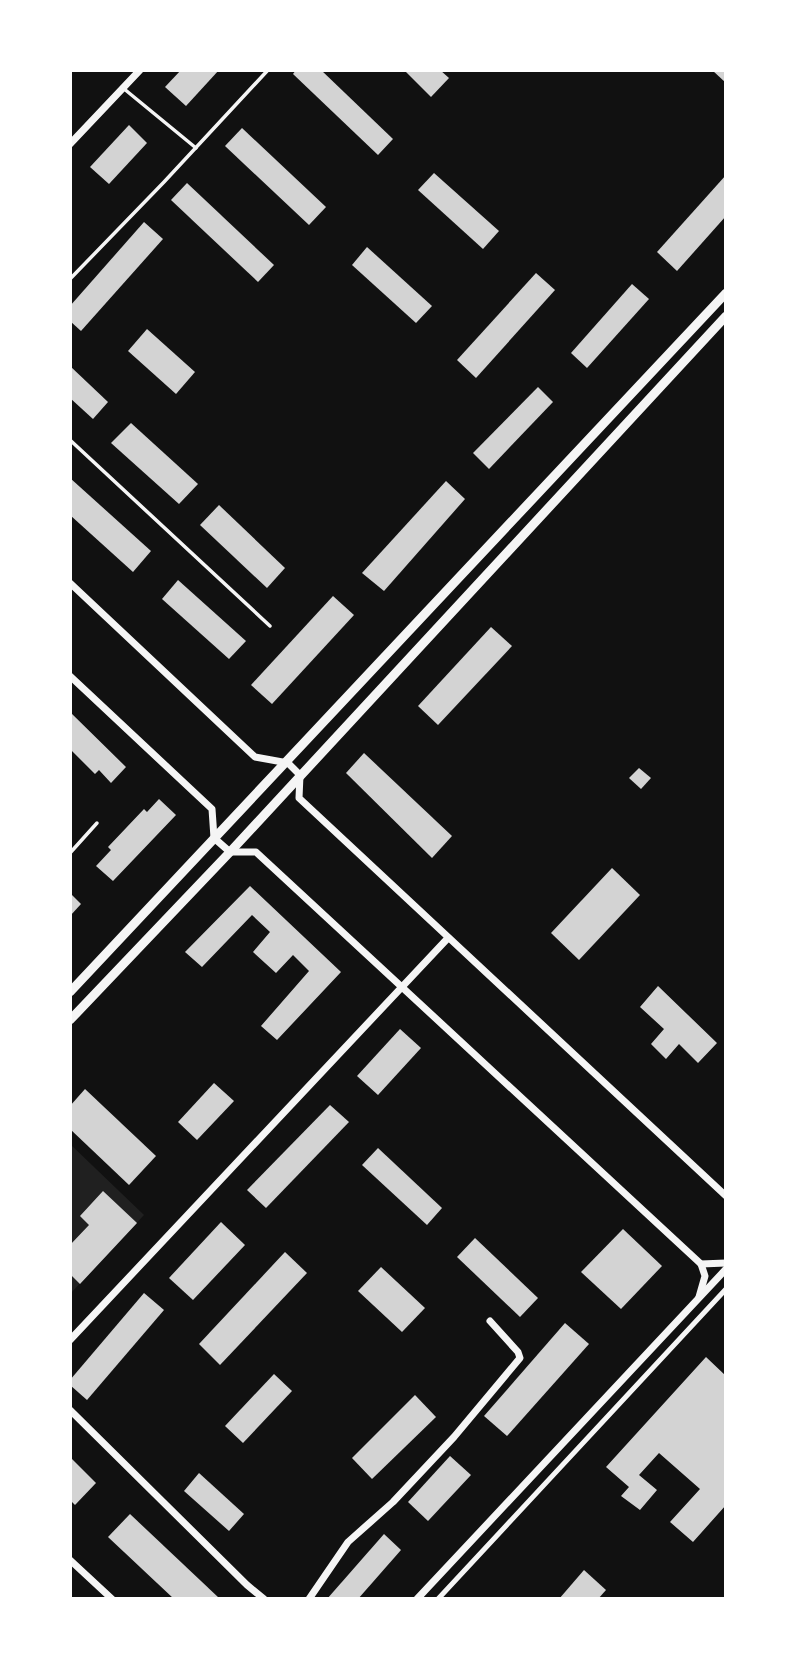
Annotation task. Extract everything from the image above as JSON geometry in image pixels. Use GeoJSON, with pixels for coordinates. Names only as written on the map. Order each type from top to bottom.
{"type":"FeatureCollection","features":[{"type":"Feature","properties":{"kind":"street"},"geometry":{"type":"LineString","coordinates":[[70,144],[140,70]]}},
{"type":"Feature","properties":{"kind":"street"},"geometry":{"type":"LineString","coordinates":[[70,992],[726,293]]}},
{"type":"Feature","properties":{"kind":"street"},"geometry":{"type":"LineString","coordinates":[[70,1020],[230,852],[726,316]]}},
{"type":"Feature","properties":{"kind":"street"},"geometry":{"type":"LineString","coordinates":[[718,324],[726,331]]}},
{"type":"Feature","properties":{"kind":"street"},"geometry":{"type":"LineString","coordinates":[[70,583],[255,757],[288,762],[300,775],[299,798],[726,1196]]}},
{"type":"Feature","properties":{"kind":"street"},"geometry":{"type":"LineString","coordinates":[[70,677],[212,809],[214,838],[230,852],[256,852],[403,985],[701,1264],[705,1276],[698,1300]]}},
{"type":"Feature","properties":{"kind":"street"},"geometry":{"type":"LineString","coordinates":[[70,1340],[448,939]]}},
{"type":"Feature","properties":{"kind":"street"},"geometry":{"type":"LineString","coordinates":[[701,1264],[726,1263]]}},
{"type":"Feature","properties":{"kind":"street"},"geometry":{"type":"LineString","coordinates":[[417,1599],[726,1269]]}},
{"type":"Feature","properties":{"kind":"street"},"geometry":{"type":"LineString","coordinates":[[438,1599],[726,1289]]}},
{"type":"Feature","properties":{"kind":"street"},"geometry":{"type":"LineString","coordinates":[[309,1599],[348,1542],[393,1502],[516,1365],[520,1358],[519,1352],[490,1321]]}},
{"type":"Feature","properties":{"kind":"street"},"geometry":{"type":"LineString","coordinates":[[70,1410],[247,1586],[264,1599]]}},
{"type":"Feature","properties":{"kind":"street"},"geometry":{"type":"LineString","coordinates":[[70,1560],[113,1599]]}},
{"type":"Feature","properties":{"kind":"lane"},"geometry":{"type":"LineString","coordinates":[[70,279],[268,70]]}},
{"type":"Feature","properties":{"kind":"lane"},"geometry":{"type":"LineString","coordinates":[[123,88],[196,148]]}},
{"type":"Feature","properties":{"kind":"lane"},"geometry":{"type":"LineString","coordinates":[[70,440],[270,626]]}},
{"type":"Feature","properties":{"kind":"lane"},"geometry":{"type":"LineString","coordinates":[[70,853],[97,822]]}},
{"type":"Feature","properties":{"kind":"shaded area"},"geometry":{"type":"Polygon","coordinates":[[[70,1144],[144,1215],[70,1294],[70,1144]]]}},
{"type":"Feature","properties":{"kind":"building"},"geometry":{"type":"Polygon","coordinates":[[[181,70],[219,70],[186,106],[165,87],[181,70]]]}},
{"type":"Feature","properties":{"kind":"building"},"geometry":{"type":"Polygon","coordinates":[[[296,70],[321,70],[393,139],[378,155],[293,74],[296,70]]]}},
{"type":"Feature","properties":{"kind":"building"},"geometry":{"type":"Polygon","coordinates":[[[404,70],[440,70],[449,78],[431,97],[404,70]]]}},
{"type":"Feature","properties":{"kind":"building"},"geometry":{"type":"Polygon","coordinates":[[[712,70],[726,70],[726,83],[712,70]]]}},
{"type":"Feature","properties":{"kind":"building"},"geometry":{"type":"Polygon","coordinates":[[[129,125],[147,143],[109,184],[90,167],[129,125]]]}},
{"type":"Feature","properties":{"kind":"building"},"geometry":{"type":"Polygon","coordinates":[[[242,128],[326,207],[309,225],[225,146],[242,128]]]}},
{"type":"Feature","properties":{"kind":"building"},"geometry":{"type":"Polygon","coordinates":[[[434,173],[499,231],[483,249],[418,190],[434,173]]]}},
{"type":"Feature","properties":{"kind":"building"},"geometry":{"type":"Polygon","coordinates":[[[726,175],[726,216],[677,271],[657,252],[726,175]]]}},
{"type":"Feature","properties":{"kind":"building"},"geometry":{"type":"Polygon","coordinates":[[[187,183],[274,265],[258,282],[171,200],[187,183]]]}},
{"type":"Feature","properties":{"kind":"building"},"geometry":{"type":"Polygon","coordinates":[[[144,222],[163,239],[81,331],[70,321],[70,306],[144,222]]]}},
{"type":"Feature","properties":{"kind":"building"},"geometry":{"type":"Polygon","coordinates":[[[367,247],[432,306],[416,323],[352,265],[367,247]]]}},
{"type":"Feature","properties":{"kind":"building"},"geometry":{"type":"Polygon","coordinates":[[[536,273],[555,290],[476,378],[457,360],[536,273]]]}},
{"type":"Feature","properties":{"kind":"building"},"geometry":{"type":"Polygon","coordinates":[[[632,284],[649,299],[587,368],[571,353],[632,284]]]}},
{"type":"Feature","properties":{"kind":"building"},"geometry":{"type":"Polygon","coordinates":[[[147,329],[195,372],[176,394],[128,351],[147,329]]]}},
{"type":"Feature","properties":{"kind":"building"},"geometry":{"type":"Polygon","coordinates":[[[70,366],[108,402],[93,419],[70,398],[70,366]]]}},
{"type":"Feature","properties":{"kind":"building"},"geometry":{"type":"Polygon","coordinates":[[[538,387],[553,402],[489,469],[473,453],[538,387]]]}},
{"type":"Feature","properties":{"kind":"building"},"geometry":{"type":"Polygon","coordinates":[[[131,423],[198,484],[179,504],[111,443],[131,423]]]}},
{"type":"Feature","properties":{"kind":"building"},"geometry":{"type":"Polygon","coordinates":[[[70,478],[151,551],[133,572],[70,515],[70,478]]]}},
{"type":"Feature","properties":{"kind":"building"},"geometry":{"type":"Polygon","coordinates":[[[446,481],[465,499],[384,591],[362,573],[446,481]]]}},
{"type":"Feature","properties":{"kind":"building"},"geometry":{"type":"Polygon","coordinates":[[[219,505],[285,568],[267,588],[200,525],[219,505]]]}},
{"type":"Feature","properties":{"kind":"building"},"geometry":{"type":"Polygon","coordinates":[[[178,580],[246,641],[229,659],[162,599],[178,580]]]}},
{"type":"Feature","properties":{"kind":"building"},"geometry":{"type":"Polygon","coordinates":[[[333,596],[354,615],[272,704],[251,685],[333,596]]]}},
{"type":"Feature","properties":{"kind":"building"},"geometry":{"type":"Polygon","coordinates":[[[491,627],[512,646],[438,725],[418,706],[491,627]]]}},
{"type":"Feature","properties":{"kind":"building"},"geometry":{"type":"Polygon","coordinates":[[[70,712],[126,767],[111,783],[99,770],[95,774],[70,749],[70,712]]]}},
{"type":"Feature","properties":{"kind":"building"},"geometry":{"type":"Polygon","coordinates":[[[364,753],[452,836],[432,858],[346,773],[364,753]]]}},
{"type":"Feature","properties":{"kind":"building"},"geometry":{"type":"Polygon","coordinates":[[[639,768],[651,778],[641,789],[629,778],[639,768]]]}},
{"type":"Feature","properties":{"kind":"building"},"geometry":{"type":"Polygon","coordinates":[[[159,799],[176,815],[113,881],[96,866],[111,850],[108,847],[144,809],[147,812],[159,799]]]}},
{"type":"Feature","properties":{"kind":"building"},"geometry":{"type":"Polygon","coordinates":[[[612,868],[640,895],[579,960],[551,933],[612,868]]]}},
{"type":"Feature","properties":{"kind":"building"},"geometry":{"type":"Polygon","coordinates":[[[250,886],[341,972],[277,1040],[261,1026],[309,971],[293,955],[276,973],[253,952],[270,932],[252,915],[202,967],[185,952],[250,886]]]}},
{"type":"Feature","properties":{"kind":"building"},"geometry":{"type":"Polygon","coordinates":[[[70,893],[81,904],[70,916],[70,893]]]}},
{"type":"Feature","properties":{"kind":"building"},"geometry":{"type":"Polygon","coordinates":[[[658,986],[717,1043],[698,1063],[679,1044],[666,1059],[651,1044],[664,1029],[640,1007],[658,986]]]}},
{"type":"Feature","properties":{"kind":"building"},"geometry":{"type":"Polygon","coordinates":[[[400,1029],[421,1048],[378,1095],[357,1076],[400,1029]]]}},
{"type":"Feature","properties":{"kind":"building"},"geometry":{"type":"Polygon","coordinates":[[[214,1083],[234,1101],[197,1140],[178,1122],[214,1083]]]}},
{"type":"Feature","properties":{"kind":"building"},"geometry":{"type":"Polygon","coordinates":[[[85,1089],[156,1156],[129,1185],[70,1129],[70,1106],[85,1089]]]}},
{"type":"Feature","properties":{"kind":"building"},"geometry":{"type":"Polygon","coordinates":[[[330,1105],[349,1122],[266,1208],[247,1190],[330,1105]]]}},
{"type":"Feature","properties":{"kind":"building"},"geometry":{"type":"Polygon","coordinates":[[[378,1148],[442,1208],[427,1225],[362,1165],[378,1148]]]}},
{"type":"Feature","properties":{"kind":"building"},"geometry":{"type":"Polygon","coordinates":[[[103,1191],[137,1223],[80,1284],[70,1274],[70,1245],[89,1225],[80,1216],[103,1191]]]}},
{"type":"Feature","properties":{"kind":"building"},"geometry":{"type":"Polygon","coordinates":[[[221,1222],[245,1245],[193,1300],[169,1278],[221,1222]]]}},
{"type":"Feature","properties":{"kind":"building"},"geometry":{"type":"Polygon","coordinates":[[[623,1229],[662,1266],[621,1309],[581,1272],[623,1229]]]}},
{"type":"Feature","properties":{"kind":"building"},"geometry":{"type":"Polygon","coordinates":[[[475,1238],[538,1298],[520,1317],[457,1257],[475,1238]]]}},
{"type":"Feature","properties":{"kind":"building"},"geometry":{"type":"Polygon","coordinates":[[[285,1252],[307,1273],[220,1365],[199,1344],[285,1252]]]}},
{"type":"Feature","properties":{"kind":"building"},"geometry":{"type":"Polygon","coordinates":[[[381,1267],[425,1308],[402,1332],[358,1291],[381,1267]]]}},
{"type":"Feature","properties":{"kind":"building"},"geometry":{"type":"Polygon","coordinates":[[[144,1293],[164,1310],[87,1400],[70,1385],[70,1380],[144,1293]]]}},
{"type":"Feature","properties":{"kind":"building"},"geometry":{"type":"Polygon","coordinates":[[[565,1323],[589,1344],[507,1436],[484,1416],[565,1323]]]}},
{"type":"Feature","properties":{"kind":"building"},"geometry":{"type":"Polygon","coordinates":[[[706,1357],[726,1376],[726,1505],[693,1542],[670,1522],[700,1489],[659,1453],[639,1475],[657,1490],[640,1510],[621,1496],[629,1487],[606,1467],[706,1357]]]}},
{"type":"Feature","properties":{"kind":"building"},"geometry":{"type":"Polygon","coordinates":[[[274,1374],[292,1391],[243,1443],[225,1426],[274,1374]]]}},
{"type":"Feature","properties":{"kind":"building"},"geometry":{"type":"Polygon","coordinates":[[[415,1395],[436,1417],[372,1479],[352,1458],[415,1395]]]}},
{"type":"Feature","properties":{"kind":"building"},"geometry":{"type":"Polygon","coordinates":[[[450,1456],[471,1475],[428,1521],[408,1502],[450,1456]]]}},
{"type":"Feature","properties":{"kind":"building"},"geometry":{"type":"Polygon","coordinates":[[[70,1457],[96,1483],[75,1505],[70,1500],[70,1457]]]}},
{"type":"Feature","properties":{"kind":"building"},"geometry":{"type":"Polygon","coordinates":[[[199,1473],[244,1514],[229,1531],[184,1491],[199,1473]]]}},
{"type":"Feature","properties":{"kind":"building"},"geometry":{"type":"Polygon","coordinates":[[[130,1514],[219,1598],[174,1599],[108,1537],[130,1514]]]}},
{"type":"Feature","properties":{"kind":"building"},"geometry":{"type":"Polygon","coordinates":[[[384,1534],[401,1550],[358,1599],[327,1599],[384,1534]]]}},
{"type":"Feature","properties":{"kind":"building"},"geometry":{"type":"Polygon","coordinates":[[[584,1570],[606,1590],[598,1599],[559,1599],[584,1570]]]}}]}
